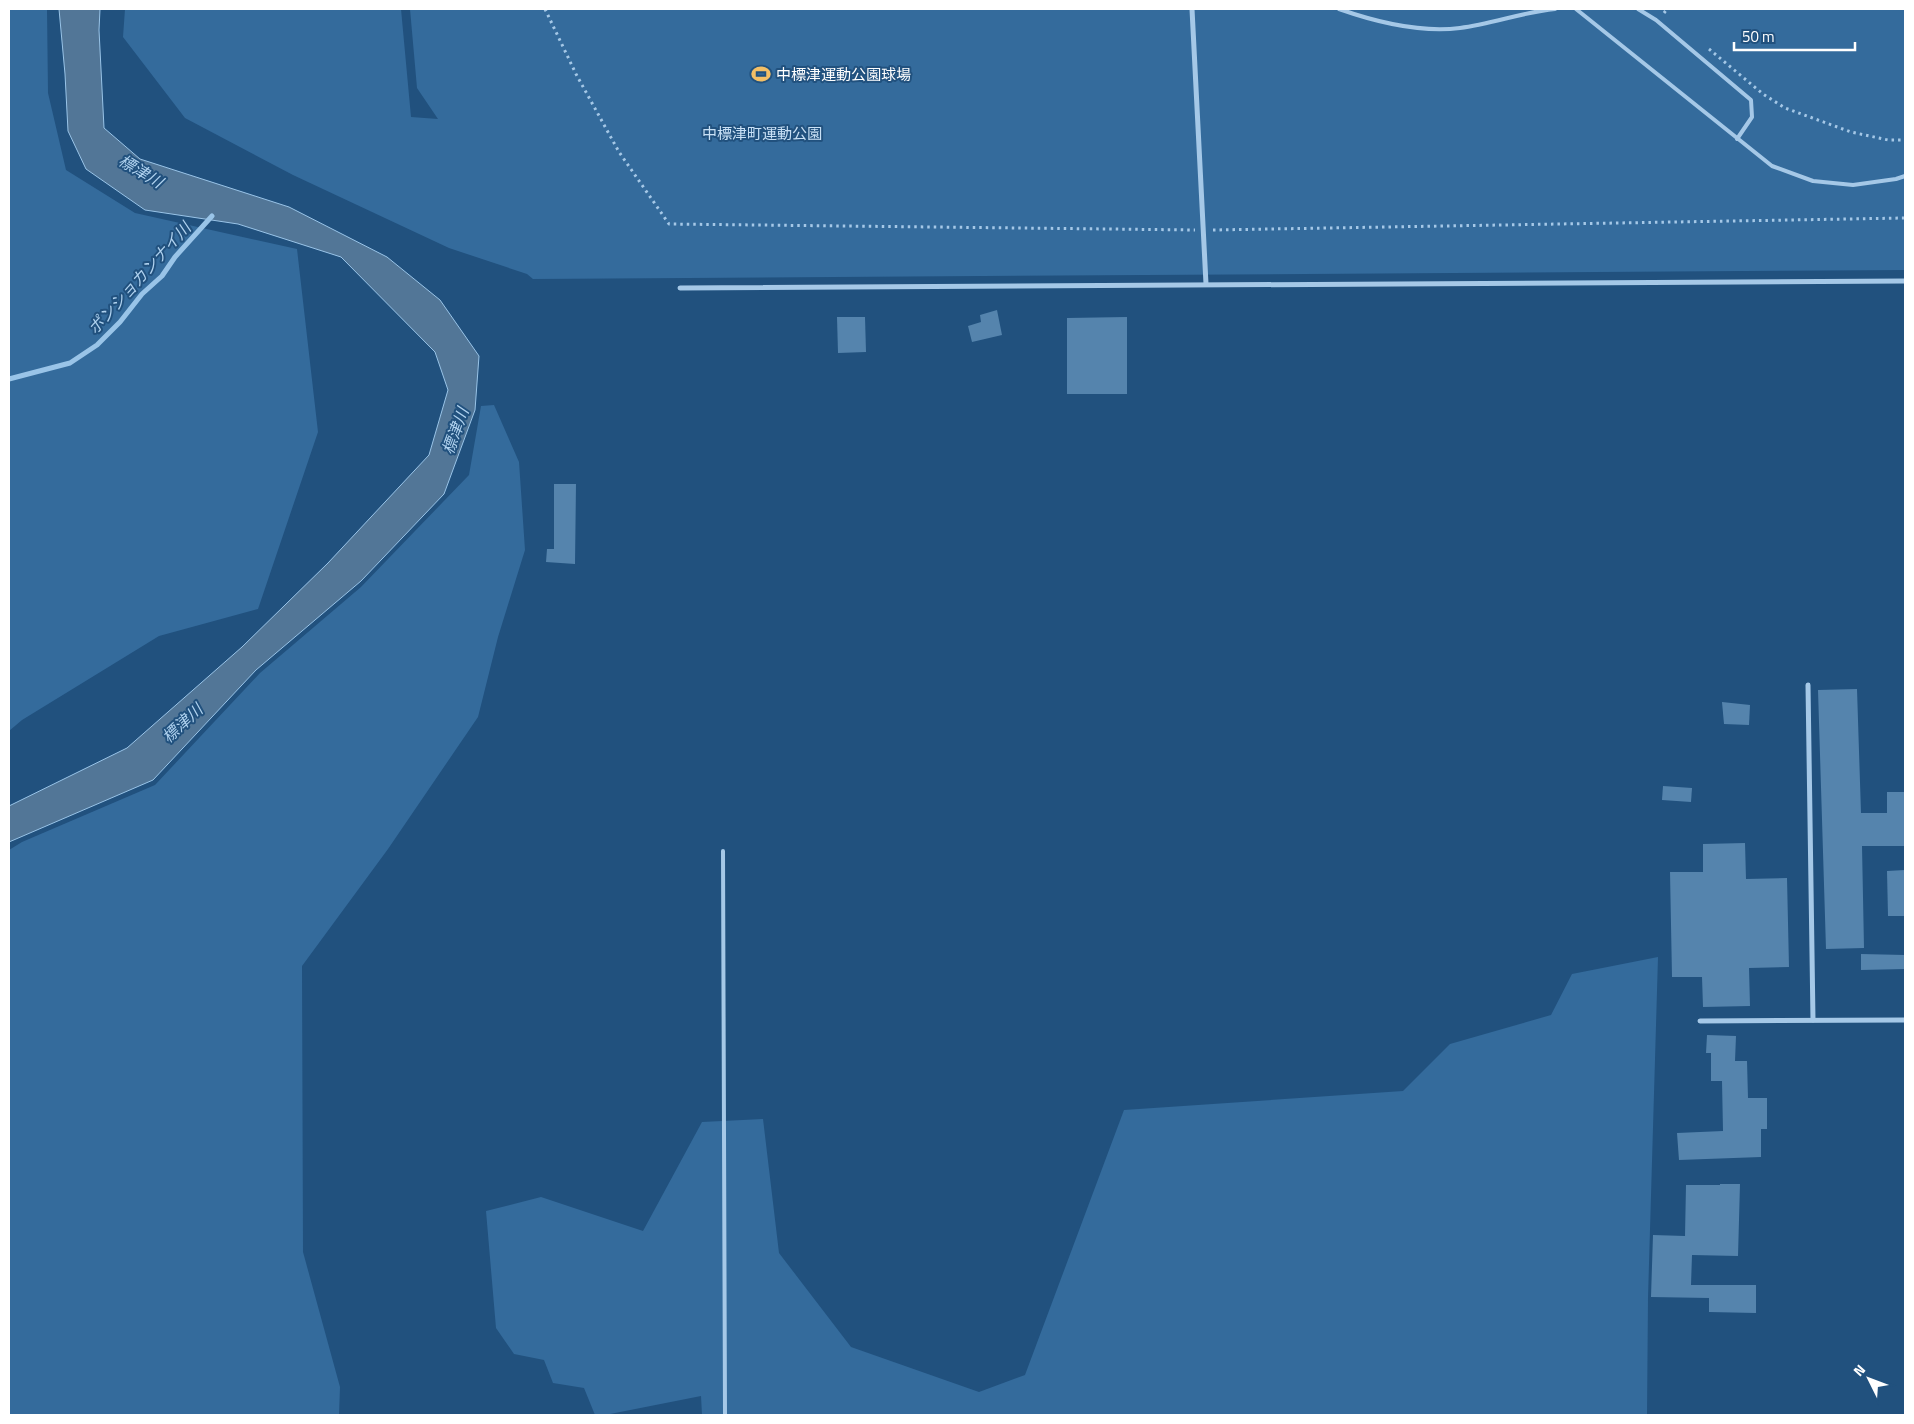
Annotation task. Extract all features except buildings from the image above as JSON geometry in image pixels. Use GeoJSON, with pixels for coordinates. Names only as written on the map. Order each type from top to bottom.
{"type":"FeatureCollection","features":[{"type":"Feature","properties":{"kind":"street"},"geometry":{"type":"LineString","coordinates":[[1192,9],[1206,284]]}},
{"type":"Feature","properties":{"kind":"street"},"geometry":{"type":"LineString","coordinates":[[680,288],[1905,281]]}},
{"type":"Feature","properties":{"kind":"street"},"geometry":{"type":"LineString","coordinates":[[1808,685],[1814,1020]]}},
{"type":"Feature","properties":{"kind":"street"},"geometry":{"type":"LineString","coordinates":[[1700,1021],[1905,1020]]}},
{"type":"Feature","properties":{"kind":"lane"},"geometry":{"type":"LineString","coordinates":[[1339,9],[1364,17],[1425,29],[1460,28],[1555,9]]}},
{"type":"Feature","properties":{"kind":"lane"},"geometry":{"type":"LineString","coordinates":[[1576,9],[1772,166],[1813,181],[1854,185],[1905,176]]}},
{"type":"Feature","properties":{"kind":"lane"},"geometry":{"type":"LineString","coordinates":[[1638,9],[1656,20],[1750,100],[1752,117],[1737,139]]}},
{"type":"Feature","properties":{"kind":"lane"},"geometry":{"type":"LineString","coordinates":[[723,852],[725,1415]]}},
{"type":"Feature","properties":{"kind":"path"},"geometry":{"type":"LineString","coordinates":[[545,9],[576,74],[620,152],[669,224],[1204,230],[1905,218]]}},
{"type":"Feature","properties":{"kind":"path"},"geometry":{"type":"LineString","coordinates":[[1659,9],[1664,13],[1667,9]]}},
{"type":"Feature","properties":{"kind":"path"},"geometry":{"type":"LineString","coordinates":[[1702,44],[1763,94],[1785,108],[1851,132],[1888,140],[1905,140]]}},
{"type":"Feature","properties":{"kind":"green space"},"geometry":{"type":"Polygon","coordinates":[[[9,9],[47,9],[48,93],[66,170],[135,213],[297,249],[318,432],[258,609],[159,636],[22,720],[9,731],[9,9]]]}},
{"type":"Feature","properties":{"kind":"green space","name":"中標津町運動公園"},"geometry":{"type":"Polygon","coordinates":[[[125,9],[401,9],[411,117],[438,119],[417,88],[410,9],[1905,9],[1905,270],[533,279],[527,274],[449,248],[293,175],[185,118],[123,37],[125,9]]]}},
{"type":"Feature","properties":{"kind":"green space"},"geometry":{"type":"Polygon","coordinates":[[[494,405],[519,462],[525,550],[498,637],[478,717],[388,849],[302,966],[303,1252],[340,1387],[339,1415],[9,1415],[9,850],[22,842],[155,785],[260,673],[361,587],[469,475],[481,406],[494,405]]]}},
{"type":"Feature","properties":{"kind":"green space"},"geometry":{"type":"Polygon","coordinates":[[[1658,957],[1648,1298],[1647,1415],[702,1415],[701,1396],[605,1415],[595,1415],[584,1388],[553,1383],[544,1360],[514,1354],[496,1328],[486,1211],[541,1197],[643,1231],[702,1122],[763,1119],[779,1253],[851,1347],[979,1392],[1025,1375],[1124,1110],[1403,1091],[1450,1044],[1551,1015],[1572,974],[1658,957]]]}},
{"type":"Feature","properties":{"kind":"water","name":"標津川"},"geometry":{"type":"Polygon","coordinates":[[[59,9],[100,9],[99,30],[104,128],[140,159],[289,207],[387,257],[440,300],[479,356],[475,410],[444,494],[361,581],[256,670],[153,780],[9,842],[9,806],[127,748],[242,647],[328,563],[429,455],[448,390],[435,352],[341,257],[238,224],[145,210],[86,169],[68,131],[59,9]]]}},
{"type":"Feature","properties":{"kind":"waterway","name":"ポンショカンナイ川"},"geometry":{"type":"LineString","coordinates":[[9,379],[70,363],[97,345],[120,322],[142,294],[162,276],[175,257],[212,216]]}},
{"type":"Feature","properties":{"kind":"place","name":"中標津運動公園球場"},"geometry":{"type":"Point","coordinates":[761,74]}}]}
